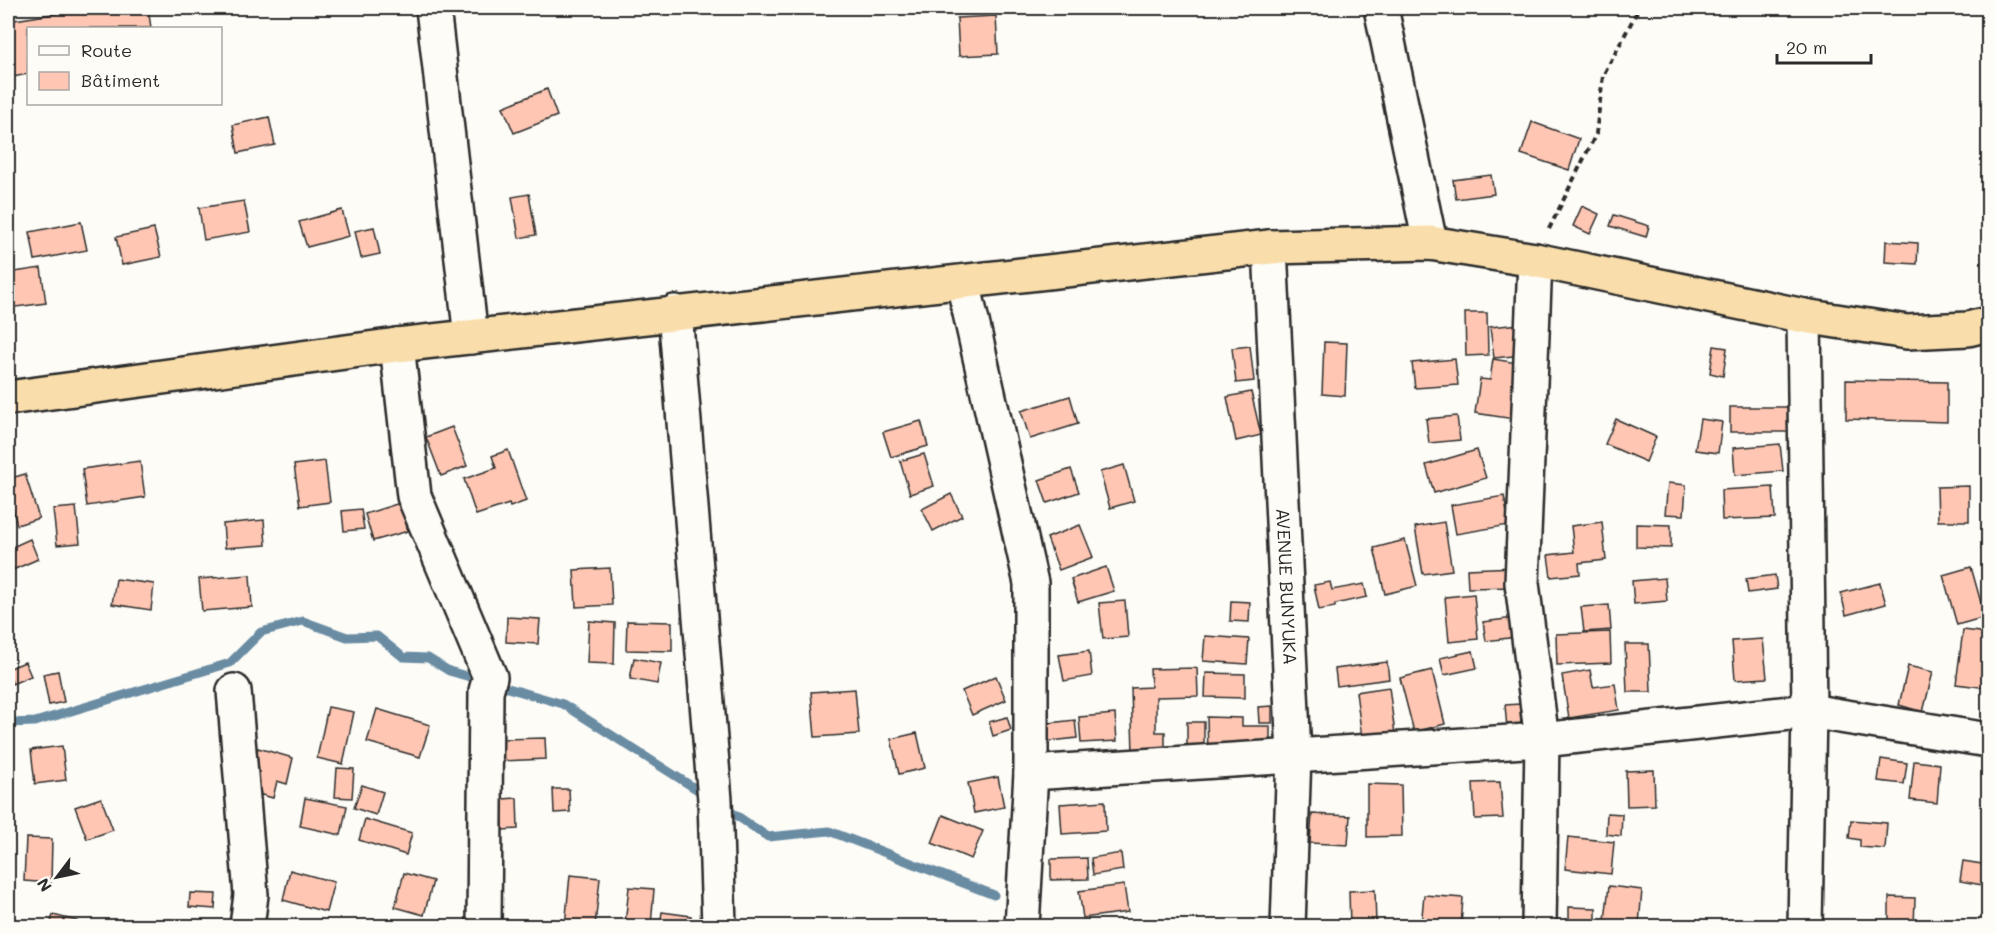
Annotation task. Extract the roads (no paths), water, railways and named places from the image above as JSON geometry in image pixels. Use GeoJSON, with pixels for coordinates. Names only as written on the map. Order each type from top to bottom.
{"type":"FeatureCollection","features":[{"type":"Feature","properties":{"kind":"highway"},"geometry":{"type":"LineString","coordinates":[[8,399],[397,345],[1270,247],[1430,243],[1535,260],[1804,316],[1907,332],[1968,329],[1989,324]]}},
{"type":"Feature","properties":{"kind":"street"},"geometry":{"type":"LineString","coordinates":[[433,8],[471,337]]}},
{"type":"Feature","properties":{"kind":"street"},"geometry":{"type":"LineString","coordinates":[[1381,8],[1430,243]]}},
{"type":"Feature","properties":{"kind":"street","name":"AVENUE BUNYUKA"},"geometry":{"type":"LineString","coordinates":[[1270,247],[1294,755],[1288,927]]}},
{"type":"Feature","properties":{"kind":"street"},"geometry":{"type":"LineString","coordinates":[[1535,260],[1522,583],[1542,740],[1539,927]]}},
{"type":"Feature","properties":{"kind":"street"},"geometry":{"type":"LineString","coordinates":[[963,282],[1031,583],[1031,773],[1022,927]]}},
{"type":"Feature","properties":{"kind":"street"},"geometry":{"type":"LineString","coordinates":[[675,312],[715,801],[719,927]]}},
{"type":"Feature","properties":{"kind":"street"},"geometry":{"type":"LineString","coordinates":[[1804,316],[1809,711],[1805,927]]}},
{"type":"Feature","properties":{"kind":"street"},"geometry":{"type":"LineString","coordinates":[[397,345],[414,496],[488,684],[484,927]]}},
{"type":"Feature","properties":{"kind":"street"},"geometry":{"type":"LineString","coordinates":[[234,691],[251,895],[247,927]]}},
{"type":"Feature","properties":{"kind":"street"},"geometry":{"type":"LineString","coordinates":[[1031,773],[1542,740],[1809,711],[1989,740]]}},
{"type":"Feature","properties":{"kind":"waterway"},"geometry":{"type":"LineString","coordinates":[[8,723],[35,722],[230,663],[261,632],[303,621],[347,637],[377,636],[403,657],[428,658],[449,671],[563,704],[707,796]]}},
{"type":"Feature","properties":{"kind":"waterway"},"geometry":{"type":"LineString","coordinates":[[724,807],[768,837],[829,831],[994,895]]}}]}
